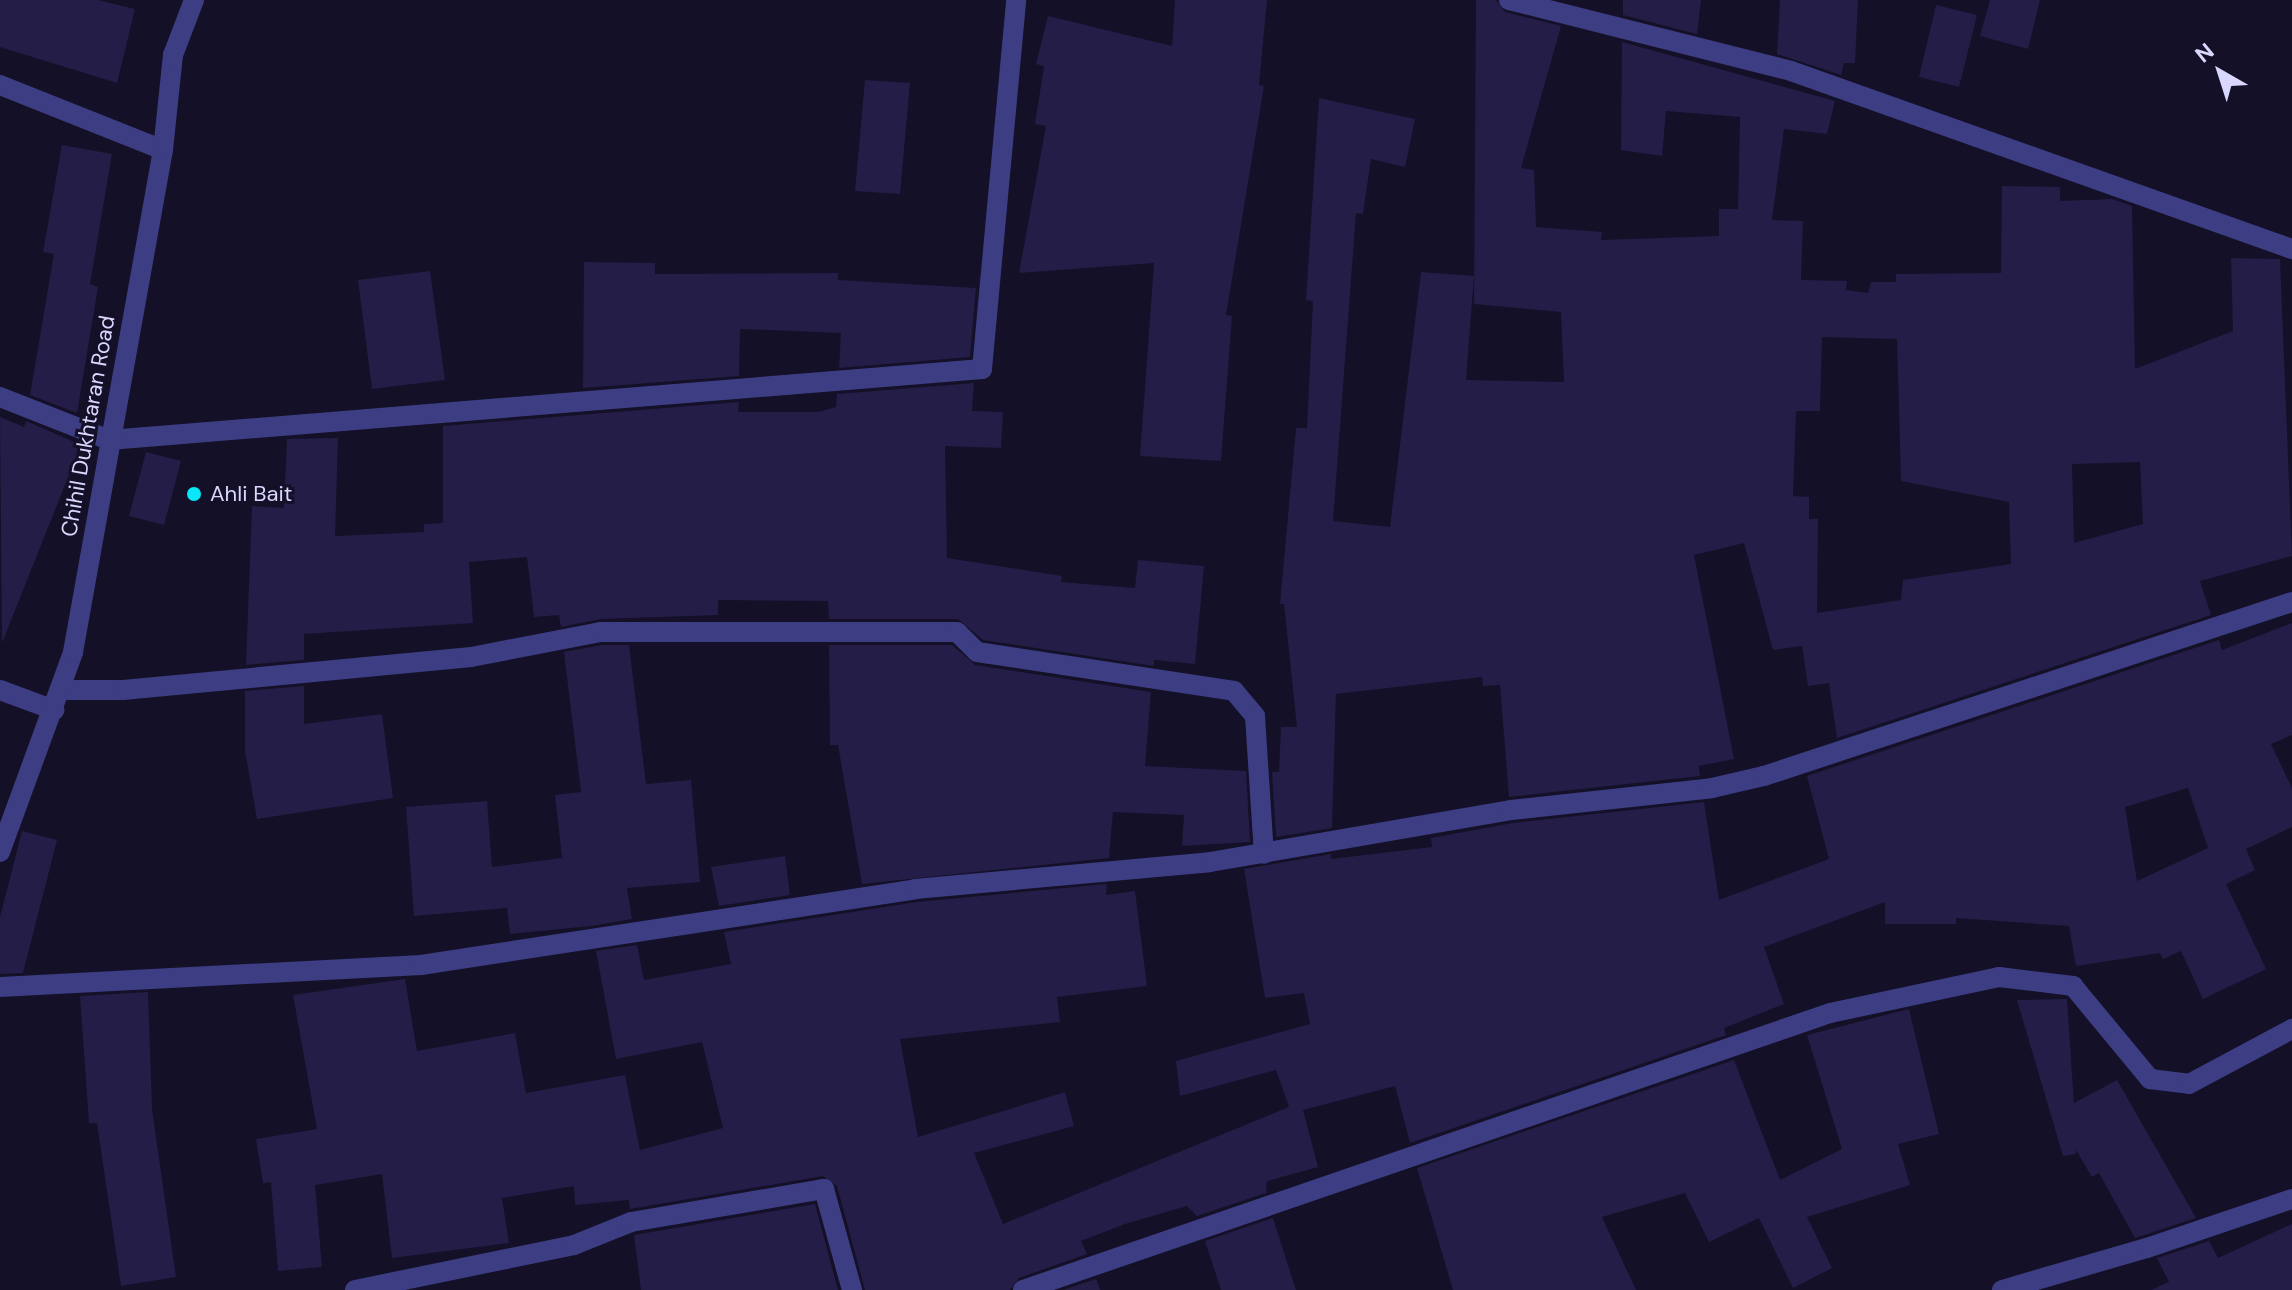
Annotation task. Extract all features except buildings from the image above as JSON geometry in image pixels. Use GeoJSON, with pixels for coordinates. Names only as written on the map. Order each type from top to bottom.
{"type":"FeatureCollection","features":[{"type":"Feature","properties":{"kind":"street","name":"Chihil Dukhtaran Road"},"geometry":{"type":"LineString","coordinates":[[0,852],[73,652],[163,150],[173,55],[194,0]]}},
{"type":"Feature","properties":{"kind":"street"},"geometry":{"type":"LineString","coordinates":[[0,397],[109,440],[821,386],[982,369],[1016,0]]}},
{"type":"Feature","properties":{"kind":"street"},"geometry":{"type":"LineString","coordinates":[[1509,0],[1791,71],[2292,249]]}},
{"type":"Feature","properties":{"kind":"street"},"geometry":{"type":"LineString","coordinates":[[0,85],[163,150]]}},
{"type":"Feature","properties":{"kind":"street"},"geometry":{"type":"LineString","coordinates":[[0,987],[421,965],[915,889],[1264,854],[1511,810],[1712,788],[1764,776],[2292,602]]}},
{"type":"Feature","properties":{"kind":"street"},"geometry":{"type":"LineString","coordinates":[[0,690],[57,700],[471,657],[601,632],[957,632],[977,652],[1234,691],[1255,716],[1264,854]]}},
{"type":"Feature","properties":{"kind":"street"},"geometry":{"type":"LineString","coordinates":[[1023,1290],[1830,1013],[1999,977],[2073,986],[2150,1079],[2189,1084],[2292,1029]]}},
{"type":"Feature","properties":{"kind":"street"},"geometry":{"type":"LineString","coordinates":[[355,1290],[574,1245],[631,1222],[824,1189],[852,1290]]}},
{"type":"Feature","properties":{"kind":"street"},"geometry":{"type":"LineString","coordinates":[[2002,1290],[2292,1199]]}},
{"type":"Feature","properties":{"kind":"place","name":"Ahli Bait"},"geometry":{"type":"Point","coordinates":[194,494]}}]}
